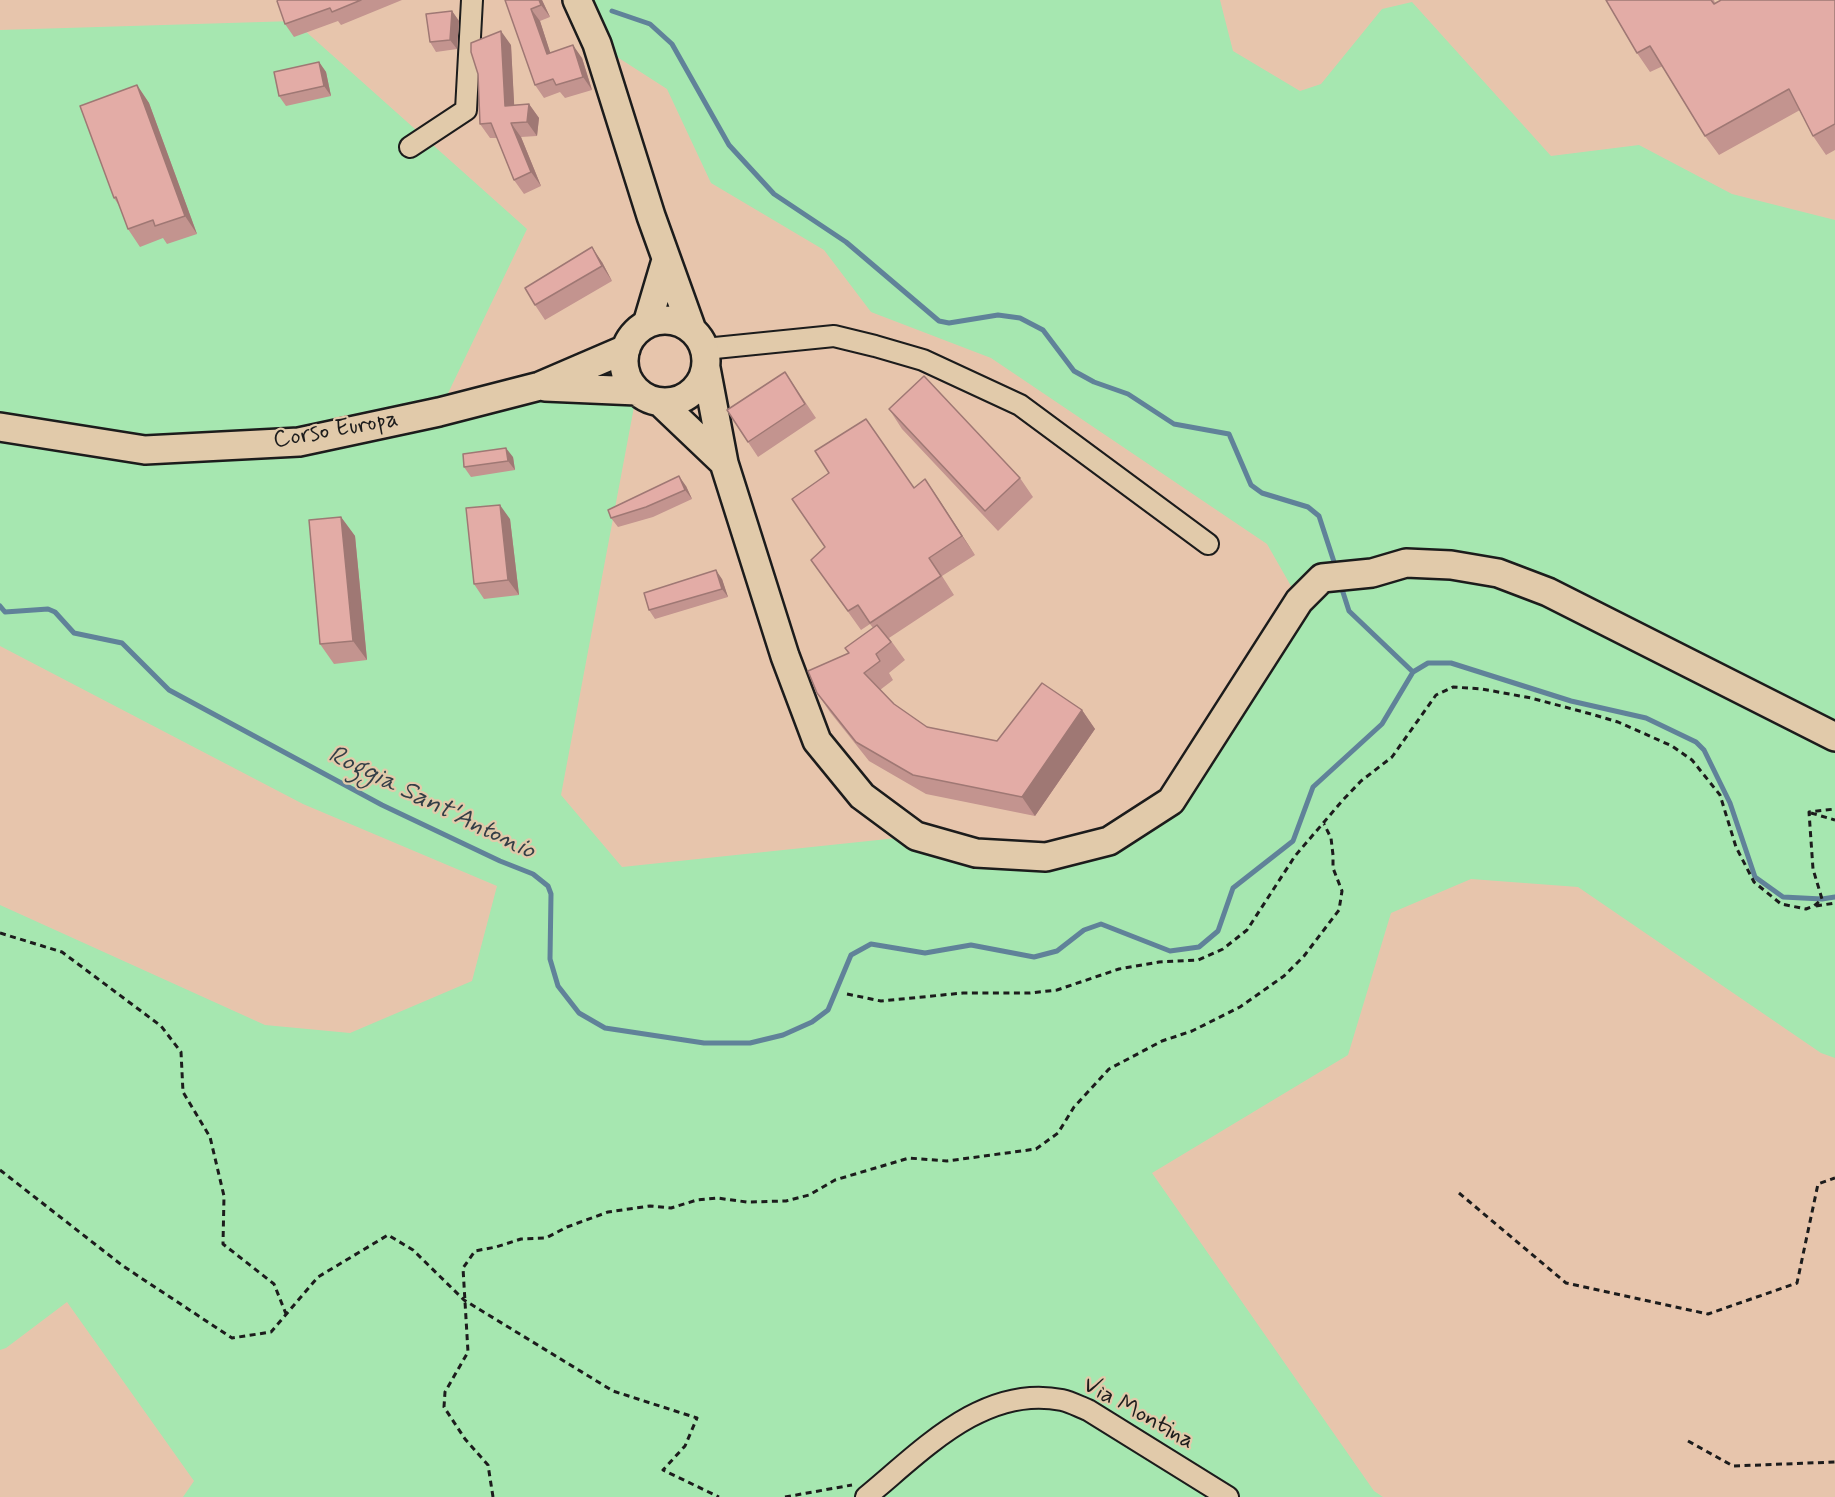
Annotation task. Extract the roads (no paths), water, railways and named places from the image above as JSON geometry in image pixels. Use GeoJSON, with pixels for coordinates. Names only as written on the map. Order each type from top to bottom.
{"type":"FeatureCollection","features":[{"type":"Feature","properties":{"kind":"main road"},"geometry":{"type":"LineString","coordinates":[[577,0],[597,44],[666,260],[701,349],[724,463],[785,656],[817,741],[862,796],[915,836],[976,853],[1046,857],[1109,841],[1171,801],[1299,600],[1322,578],[1372,573],[1406,563],[1451,565],[1498,573],[1548,592],[1835,737]]}},
{"type":"Feature","properties":{"kind":"main road"},"geometry":{"type":"LineString","coordinates":[[647,324],[666,260]]}},
{"type":"Feature","properties":{"kind":"main road"},"geometry":{"type":"LineString","coordinates":[[656,321],[680,322],[701,349],[700,385],[685,398],[676,402],[662,403],[637,392],[629,381],[624,367],[626,349],[637,331],[656,321]]}},
{"type":"Feature","properties":{"kind":"main road","name":"Corso Europa"},"geometry":{"type":"LineString","coordinates":[[0,427],[145,450],[299,442],[439,412],[540,386],[626,349]]}},
{"type":"Feature","properties":{"kind":"main road"},"geometry":{"type":"LineString","coordinates":[[540,386],[637,392]]}},
{"type":"Feature","properties":{"kind":"main road"},"geometry":{"type":"LineString","coordinates":[[662,403],[724,463]]}},
{"type":"Feature","properties":{"kind":"street"},"geometry":{"type":"LineString","coordinates":[[410,147],[466,110],[472,0]]}},
{"type":"Feature","properties":{"kind":"street"},"geometry":{"type":"LineString","coordinates":[[701,349],[834,336],[923,360],[1020,405],[1209,544]]}},
{"type":"Feature","properties":{"kind":"street","name":"Via Montina"},"geometry":{"type":"LineString","coordinates":[[860,1491],[953,1425],[981,1410],[1007,1401],[1039,1398],[1064,1401],[1088,1410],[1228,1497]]}},
{"type":"Feature","properties":{"kind":"waterway"},"geometry":{"type":"LineString","coordinates":[[612,11],[650,24],[672,44],[729,145],[774,194],[846,242],[939,321],[949,323],[998,315],[1020,318],[1043,330],[1074,371],[1094,382],[1128,394],[1174,424],[1229,434],[1251,485],[1262,493],[1308,507],[1319,516],[1336,568]]}},
{"type":"Feature","properties":{"kind":"waterway"},"geometry":{"type":"LineString","coordinates":[[1340,583],[1349,611],[1413,672]]}},
{"type":"Feature","properties":{"kind":"waterway","name":"Roggia Sant'Antonio"},"geometry":{"type":"LineString","coordinates":[[0,606],[5,612],[48,609],[55,612],[74,633],[122,643],[169,690],[382,805],[500,861],[533,874],[548,886],[551,894],[550,959],[558,986],[579,1013],[605,1028],[704,1043],[750,1043],[783,1035],[812,1022],[828,1010],[851,955],[871,944],[925,953],[971,945],[1034,957],[1057,951],[1084,930],[1101,924],[1170,951],[1199,947],[1218,931],[1233,888],[1293,841],[1313,787],[1382,724],[1413,672],[1428,663],[1451,663],[1571,701],[1646,718],[1696,742],[1704,750],[1730,803],[1755,877],[1783,897],[1822,899],[1835,897]]}}]}
